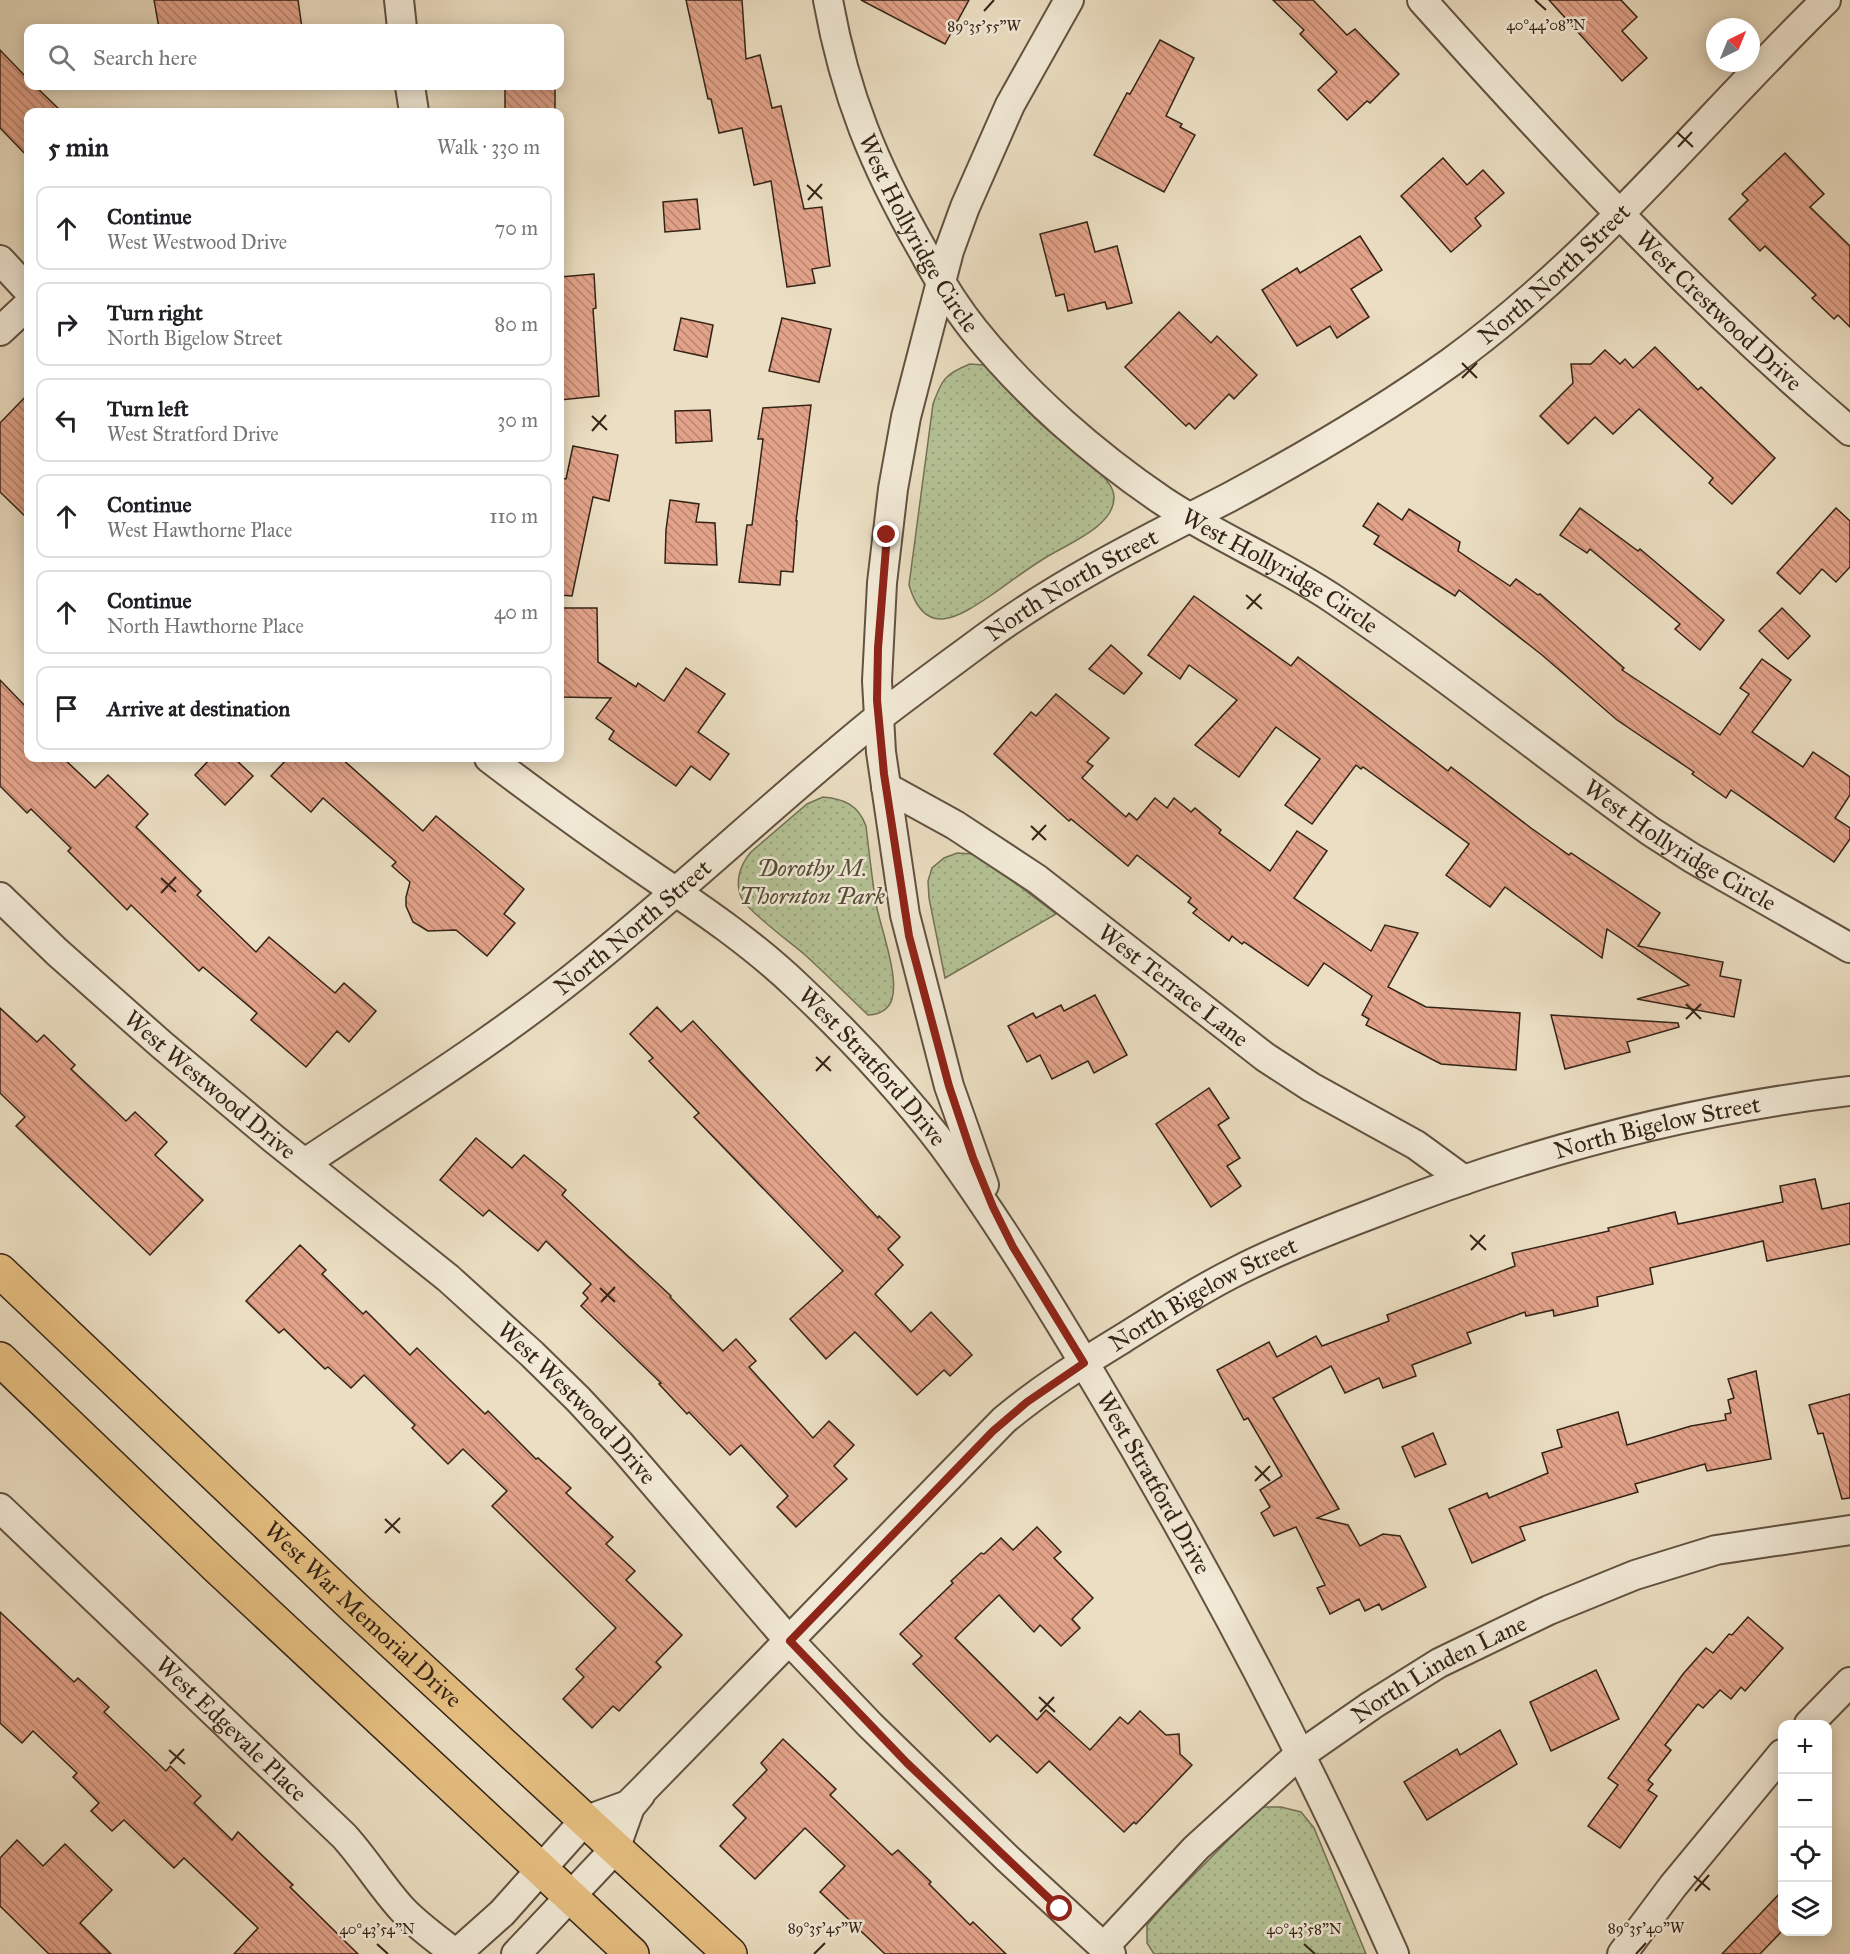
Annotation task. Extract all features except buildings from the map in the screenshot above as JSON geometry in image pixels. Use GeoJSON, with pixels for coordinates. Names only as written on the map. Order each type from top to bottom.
{"type":"FeatureCollection","features":[{"type":"Feature","properties":{"kind":"highway","name":"West War Memorial Drive"},"geometry":{"type":"LineString","coordinates":[[0,1271],[337,1590],[730,1954]]}},
{"type":"Feature","properties":{"kind":"highway"},"geometry":{"type":"LineString","coordinates":[[0,1359],[226,1576],[632,1954]]}},
{"type":"Feature","properties":{"kind":"street"},"geometry":{"type":"LineString","coordinates":[[399,0],[402,24]]}},
{"type":"Feature","properties":{"kind":"street","name":"West Hollyridge Circle"},"geometry":{"type":"LineString","coordinates":[[828,0],[847,85],[861,126],[891,194],[959,311],[986,345],[1046,406],[1086,442],[1126,473],[1189,517],[1306,582],[1363,619],[1622,810],[1692,858],[1850,948]]}},
{"type":"Feature","properties":{"kind":"street"},"geometry":{"type":"LineString","coordinates":[[1013,1247],[993,1207],[973,1158],[949,1086],[905,915],[886,787],[879,718],[878,648],[893,489],[906,417],[941,281],[957,227],[1010,105],[1069,0]]}},
{"type":"Feature","properties":{"kind":"street","name":"West Crestwood Drive"},"geometry":{"type":"LineString","coordinates":[[1422,0],[1619,213],[1755,347],[1850,431]]}},
{"type":"Feature","properties":{"kind":"street","name":"North North Street"},"geometry":{"type":"LineString","coordinates":[[305,1163],[514,1023],[590,965],[879,718],[1036,602],[1084,573],[1229,497],[1354,426],[1451,362],[1521,307],[1572,260],[1759,66],[1826,0]]}},
{"type":"Feature","properties":{"kind":"street"},"geometry":{"type":"LineString","coordinates":[[411,90],[413,108]]}},
{"type":"Feature","properties":{"kind":"street"},"geometry":{"type":"LineString","coordinates":[[0,260],[24,286]]}},
{"type":"Feature","properties":{"kind":"street"},"geometry":{"type":"LineString","coordinates":[[0,332],[24,309]]}},
{"type":"Feature","properties":{"kind":"street","name":"West Stratford Drive"},"geometry":{"type":"LineString","coordinates":[[494,762],[574,821],[732,930],[784,974],[861,1051],[940,1143],[1013,1247],[1171,1510],[1346,1846],[1394,1954]]}},
{"type":"Feature","properties":{"kind":"street","name":"West Terrace Lane"},"geometry":{"type":"LineString","coordinates":[[886,787],[978,839],[1037,879],[1265,1057],[1311,1087],[1416,1145],[1464,1180]]}},
{"type":"Feature","properties":{"kind":"street","name":"West Westwood Drive"},"geometry":{"type":"LineString","coordinates":[[0,897],[120,1008],[243,1114],[448,1278],[578,1399],[665,1495],[790,1641],[907,1763],[1107,1951]]}},
{"type":"Feature","properties":{"kind":"street","name":"North Bigelow Street"},"geometry":{"type":"LineString","coordinates":[[456,1954],[502,1913],[584,1821],[628,1805],[993,1431],[1027,1402],[1176,1305],[1237,1271],[1348,1223],[1464,1180],[1607,1136],[1690,1116],[1784,1099],[1850,1091]]}},
{"type":"Feature","properties":{"kind":"street","name":"West Edgevale Place"},"geometry":{"type":"LineString","coordinates":[[0,1508],[344,1836],[368,1863],[403,1910],[456,1954]]}},
{"type":"Feature","properties":{"kind":"street","name":"North Linden Lane"},"geometry":{"type":"LineString","coordinates":[[1107,1951],[1196,1848],[1300,1755],[1421,1674],[1497,1634],[1581,1596],[1635,1575],[1716,1550],[1850,1530]]}},
{"type":"Feature","properties":{"kind":"street"},"geometry":{"type":"LineString","coordinates":[[1814,1720],[1850,1682]]}},
{"type":"Feature","properties":{"kind":"street"},"geometry":{"type":"LineString","coordinates":[[1623,1954],[1673,1886],[1778,1759]]}},
{"type":"Feature","properties":{"kind":"street","name":"North Bigelow Street"},"geometry":{"type":"LineString","coordinates":[[516,1954],[615,1849],[630,1807],[642,1791]]}},
{"type":"Feature","properties":{"kind":"green space"},"geometry":{"type":"Polygon","coordinates":[[[970,364],[984,365],[1041,424],[1101,474],[1111,487],[1114,497],[1107,517],[1088,533],[1038,562],[968,610],[944,619],[934,618],[924,613],[916,602],[909,585],[933,404],[946,378],[970,364]]]}},
{"type":"Feature","properties":{"kind":"green space","name":"Dorothy M. Thornton Park"},"geometry":{"type":"Polygon","coordinates":[[[823,797],[838,799],[850,804],[859,813],[866,826],[876,904],[894,989],[891,1003],[886,1009],[876,1014],[868,1015],[804,954],[753,912],[742,899],[738,886],[739,874],[751,852],[807,804],[823,797]]]}},
{"type":"Feature","properties":{"kind":"green space"},"geometry":{"type":"Polygon","coordinates":[[[957,853],[974,854],[988,862],[1056,914],[945,978],[929,898],[928,881],[932,868],[944,858],[957,853]]]}},
{"type":"Feature","properties":{"kind":"green space"},"geometry":{"type":"Polygon","coordinates":[[[1261,1807],[1281,1807],[1301,1812],[1314,1828],[1366,1954],[1154,1954],[1147,1943],[1147,1925],[1261,1807]]]}},
{"type":"Feature","properties":{"kind":"route"},"geometry":{"type":"LineString","coordinates":[[887,535],[878,648],[877,700],[881,752],[909,936],[949,1086],[973,1158],[993,1207],[1013,1247],[1084,1363],[1004,1420],[790,1641],[907,1763],[1060,1909]]}}]}
